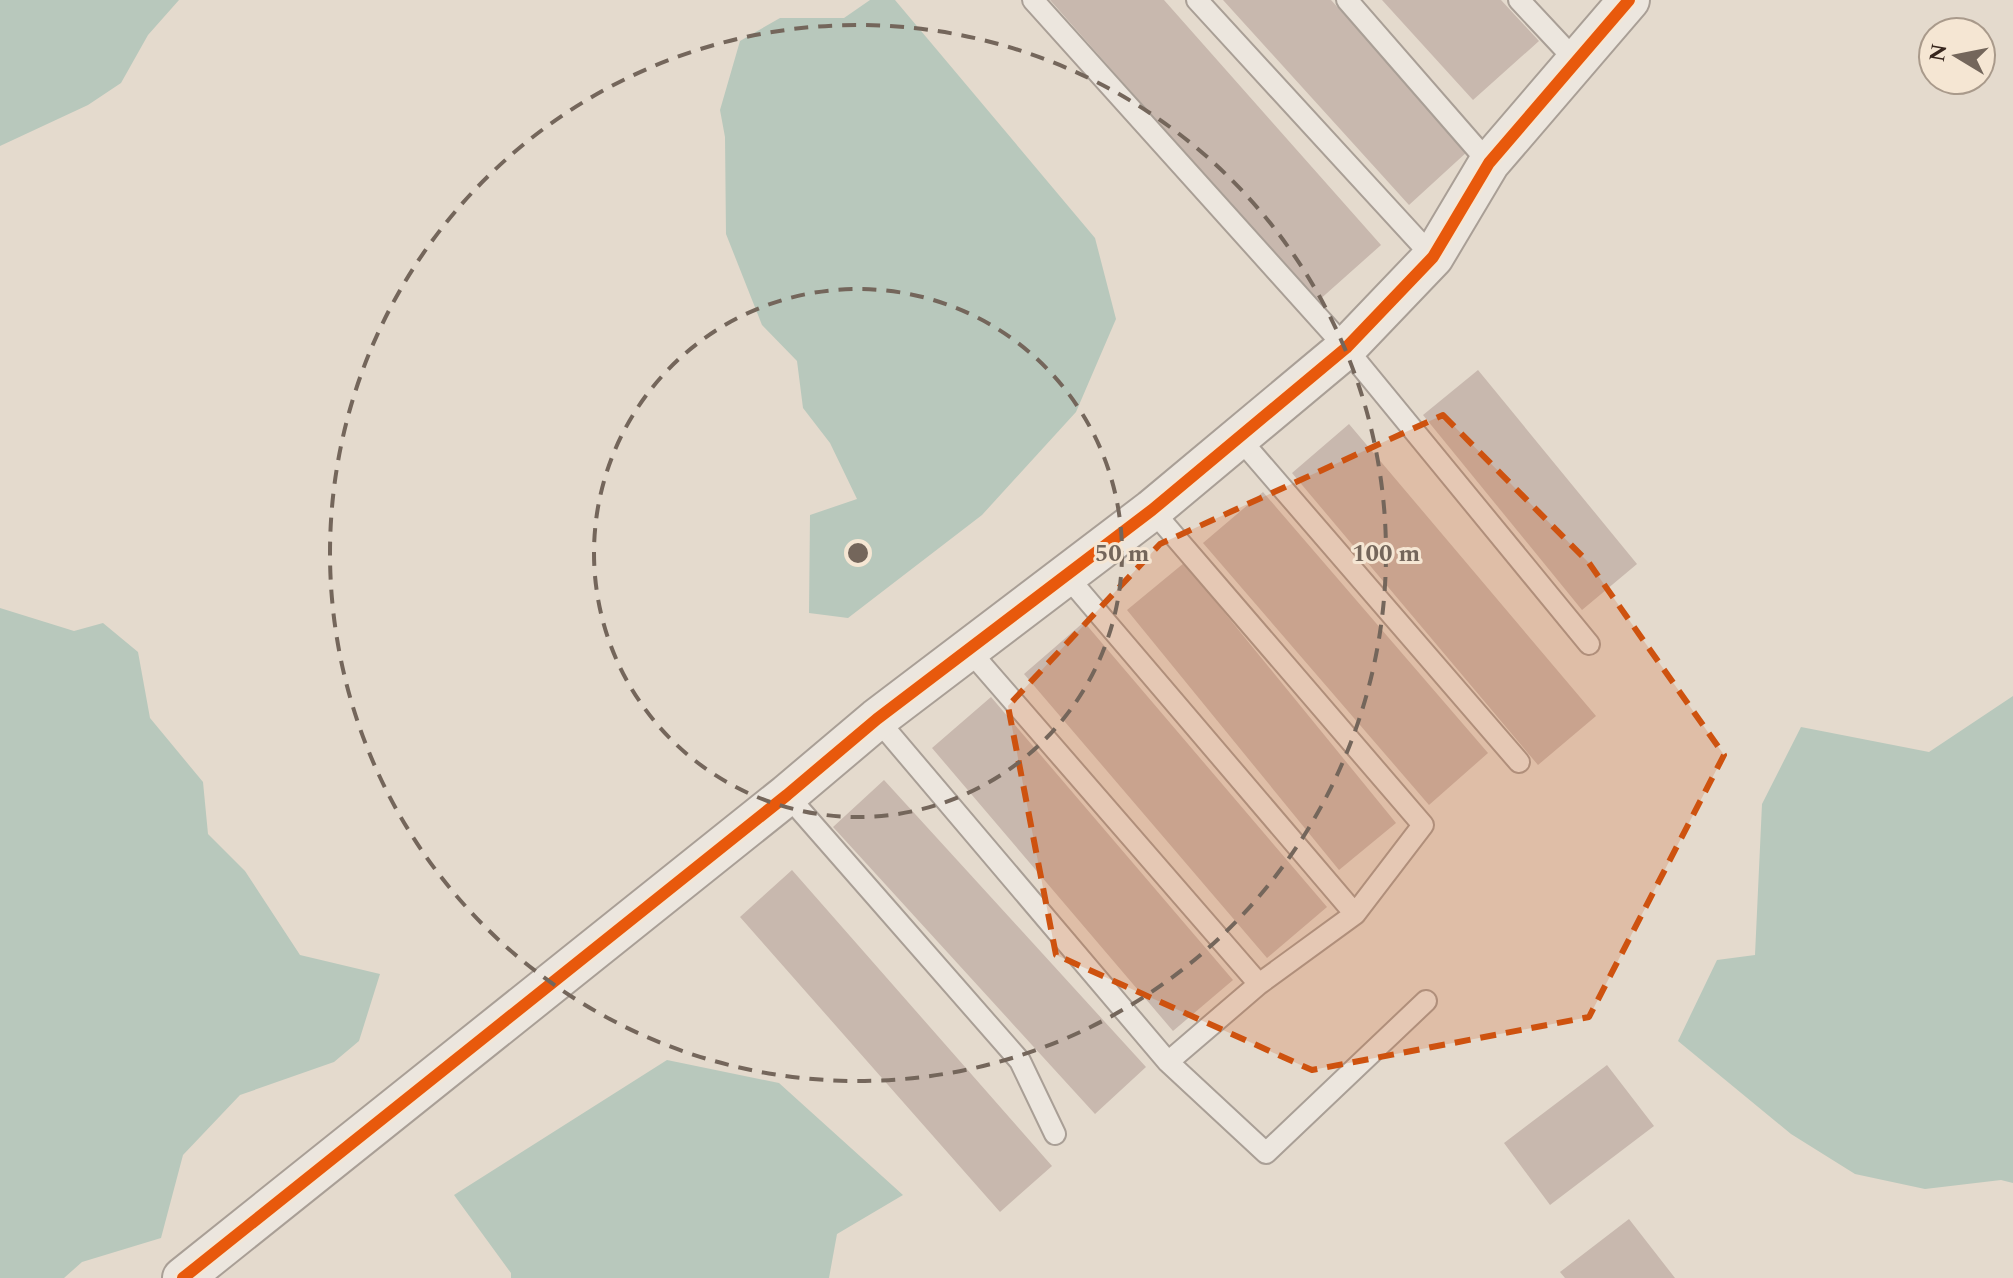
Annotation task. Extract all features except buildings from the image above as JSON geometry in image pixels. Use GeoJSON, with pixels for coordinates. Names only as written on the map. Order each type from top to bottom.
{"type":"FeatureCollection","features":[{"type":"Feature","properties":{"kind":"street"},"geometry":{"type":"LineString","coordinates":[[183,1278],[787,795],[877,719],[1152,510],[1346,348],[1433,257],[1489,163],[1629,0]]}},
{"type":"Feature","properties":{"kind":"lane"},"geometry":{"type":"LineString","coordinates":[[1033,0],[1346,348],[1589,644]]}},
{"type":"Feature","properties":{"kind":"lane"},"geometry":{"type":"LineString","coordinates":[[1197,0],[1433,257]]}},
{"type":"Feature","properties":{"kind":"lane"},"geometry":{"type":"LineString","coordinates":[[1347,0],[1489,163]]}},
{"type":"Feature","properties":{"kind":"lane"},"geometry":{"type":"LineString","coordinates":[[1519,0],[1575,60]]}},
{"type":"Feature","properties":{"kind":"lane"},"geometry":{"type":"LineString","coordinates":[[1239,438],[1519,762]]}},
{"type":"Feature","properties":{"kind":"lane"},"geometry":{"type":"LineString","coordinates":[[1152,510],[1423,825],[1355,914],[1259,984],[1168,1062]]}},
{"type":"Feature","properties":{"kind":"lane"},"geometry":{"type":"LineString","coordinates":[[1065,574],[1355,914]]}},
{"type":"Feature","properties":{"kind":"lane"},"geometry":{"type":"LineString","coordinates":[[968,649],[1259,984]]}},
{"type":"Feature","properties":{"kind":"lane"},"geometry":{"type":"LineString","coordinates":[[877,719],[1168,1062],[1266,1153],[1426,1001]]}},
{"type":"Feature","properties":{"kind":"lane"},"geometry":{"type":"LineString","coordinates":[[787,795],[1020,1061],[1055,1134]]}},
{"type":"Feature","properties":{"kind":"highlighted area"},"geometry":{"type":"Polygon","coordinates":[[[1443,415],[1589,563],[1724,755],[1589,1017],[1312,1070],[1056,955],[1008,706],[1160,544],[1443,415]]]}},
{"type":"Feature","properties":{"kind":"shaded area"},"geometry":{"type":"Polygon","coordinates":[[[0,0],[179,0],[148,35],[121,83],[88,105],[0,146],[0,0]]]}},
{"type":"Feature","properties":{"kind":"shaded area"},"geometry":{"type":"Polygon","coordinates":[[[870,0],[895,0],[1095,238],[1116,319],[1076,412],[982,515],[848,618],[809,613],[810,515],[857,499],[830,443],[803,408],[797,361],[762,325],[726,234],[725,137],[720,110],[740,41],[780,18],[844,18],[870,0]]]}},
{"type":"Feature","properties":{"kind":"shaded area"},"geometry":{"type":"Polygon","coordinates":[[[0,608],[74,631],[103,623],[138,652],[150,718],[203,782],[208,834],[245,871],[300,955],[380,974],[359,1041],[334,1062],[240,1095],[183,1155],[161,1238],[82,1262],[64,1278],[0,1278],[0,608]]]}},
{"type":"Feature","properties":{"kind":"shaded area"},"geometry":{"type":"Polygon","coordinates":[[[2013,696],[2013,1183],[2001,1180],[1925,1189],[1855,1174],[1791,1134],[1678,1041],[1717,960],[1755,955],[1762,804],[1801,727],[1929,752],[2013,696]]]}},
{"type":"Feature","properties":{"kind":"shaded area"},"geometry":{"type":"Polygon","coordinates":[[[667,1060],[779,1083],[903,1195],[837,1234],[829,1278],[511,1278],[511,1273],[454,1195],[667,1060]]]}},
{"type":"Feature","properties":{"kind":"cycle path"},"geometry":{"type":"LineString","coordinates":[[183,1278],[787,795],[877,719],[1152,510],[1346,348],[1433,257],[1489,163],[1629,0]]}}]}
